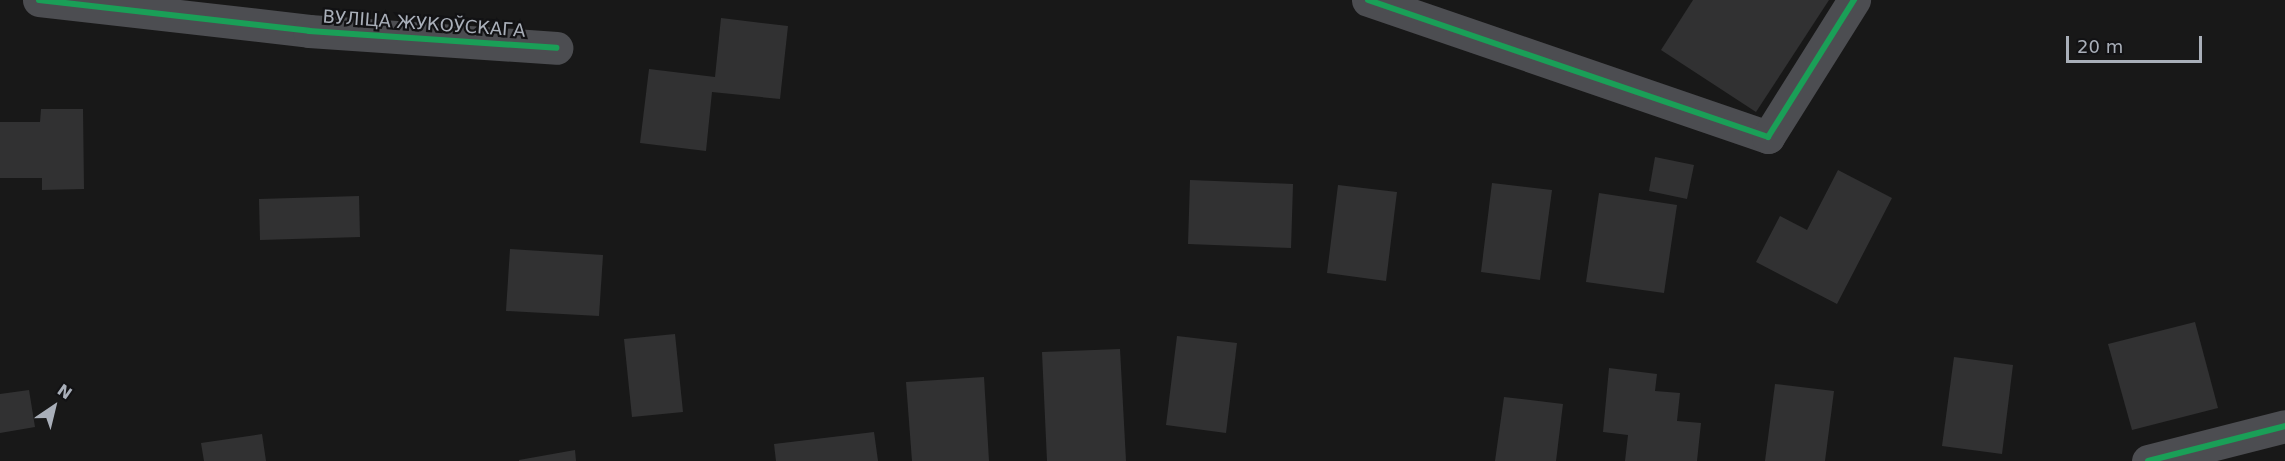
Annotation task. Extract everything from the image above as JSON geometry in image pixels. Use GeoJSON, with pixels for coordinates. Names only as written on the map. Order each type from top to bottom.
{"type":"FeatureCollection","features":[{"type":"Feature","properties":{"kind":"street","name":"ВУЛІЦА ЖУКОЎСКАГА"},"geometry":{"type":"LineString","coordinates":[[39,0],[309,31],[556,48]]}},
{"type":"Feature","properties":{"kind":"street"},"geometry":{"type":"LineString","coordinates":[[1368,0],[1768,138],[1854,0]]}},
{"type":"Feature","properties":{"kind":"street"},"geometry":{"type":"LineString","coordinates":[[2148,461],[2285,426]]}},
{"type":"Feature","properties":{"kind":"building"},"geometry":{"type":"Polygon","coordinates":[[[1693,0],[1829,0],[1756,112],[1661,50],[1693,0]]]}},
{"type":"Feature","properties":{"kind":"building"},"geometry":{"type":"Polygon","coordinates":[[[721,18],[788,26],[780,99],[712,92],[706,151],[640,143],[649,69],[715,77],[721,18]]]}},
{"type":"Feature","properties":{"kind":"building"},"geometry":{"type":"Polygon","coordinates":[[[41,109],[83,109],[84,189],[42,190],[42,178],[0,178],[0,122],[40,122],[41,109]]]}},
{"type":"Feature","properties":{"kind":"building"},"geometry":{"type":"Polygon","coordinates":[[[1655,157],[1694,165],[1687,199],[1649,191],[1655,157]]]}},
{"type":"Feature","properties":{"kind":"building"},"geometry":{"type":"Polygon","coordinates":[[[1838,170],[1892,198],[1837,304],[1756,262],[1780,216],[1807,230],[1838,170]]]}},
{"type":"Feature","properties":{"kind":"building"},"geometry":{"type":"Polygon","coordinates":[[[1190,180],[1293,184],[1291,248],[1188,244],[1190,180]]]}},
{"type":"Feature","properties":{"kind":"building"},"geometry":{"type":"Polygon","coordinates":[[[1492,183],[1552,190],[1540,280],[1481,272],[1492,183]]]}},
{"type":"Feature","properties":{"kind":"building"},"geometry":{"type":"Polygon","coordinates":[[[1338,185],[1397,192],[1386,281],[1327,273],[1338,185]]]}},
{"type":"Feature","properties":{"kind":"building"},"geometry":{"type":"Polygon","coordinates":[[[1599,193],[1677,205],[1664,293],[1586,282],[1599,193]]]}},
{"type":"Feature","properties":{"kind":"building"},"geometry":{"type":"Polygon","coordinates":[[[359,196],[360,237],[260,240],[259,199],[359,196]]]}},
{"type":"Feature","properties":{"kind":"building"},"geometry":{"type":"Polygon","coordinates":[[[510,249],[603,255],[599,316],[506,311],[510,249]]]}},
{"type":"Feature","properties":{"kind":"building"},"geometry":{"type":"Polygon","coordinates":[[[2195,322],[2218,408],[2132,430],[2108,344],[2195,322]]]}},
{"type":"Feature","properties":{"kind":"building"},"geometry":{"type":"Polygon","coordinates":[[[675,334],[683,412],[632,417],[624,339],[675,334]]]}},
{"type":"Feature","properties":{"kind":"building"},"geometry":{"type":"Polygon","coordinates":[[[1177,336],[1237,343],[1226,433],[1166,425],[1177,336]]]}},
{"type":"Feature","properties":{"kind":"building"},"geometry":{"type":"Polygon","coordinates":[[[1120,349],[1126,461],[1047,461],[1042,352],[1120,349]]]}},
{"type":"Feature","properties":{"kind":"building"},"geometry":{"type":"Polygon","coordinates":[[[1954,357],[2013,365],[2002,454],[1942,446],[1954,357]]]}},
{"type":"Feature","properties":{"kind":"building"},"geometry":{"type":"Polygon","coordinates":[[[1609,368],[1657,374],[1655,391],[1680,393],[1677,421],[1701,423],[1697,461],[1625,461],[1628,435],[1603,432],[1609,368]]]}},
{"type":"Feature","properties":{"kind":"building"},"geometry":{"type":"Polygon","coordinates":[[[984,377],[989,461],[912,461],[906,382],[984,377]]]}},
{"type":"Feature","properties":{"kind":"building"},"geometry":{"type":"Polygon","coordinates":[[[1775,384],[1834,391],[1825,461],[1765,461],[1775,384]]]}},
{"type":"Feature","properties":{"kind":"building"},"geometry":{"type":"Polygon","coordinates":[[[29,390],[35,427],[0,433],[0,394],[29,390]]]}},
{"type":"Feature","properties":{"kind":"building"},"geometry":{"type":"Polygon","coordinates":[[[1504,397],[1563,404],[1556,461],[1495,461],[1504,397]]]}},
{"type":"Feature","properties":{"kind":"building"},"geometry":{"type":"Polygon","coordinates":[[[874,432],[878,461],[776,461],[774,444],[874,432]]]}},
{"type":"Feature","properties":{"kind":"building"},"geometry":{"type":"Polygon","coordinates":[[[262,434],[266,461],[204,461],[201,443],[262,434]]]}},
{"type":"Feature","properties":{"kind":"building"},"geometry":{"type":"Polygon","coordinates":[[[575,450],[576,461],[519,461],[519,460],[575,450]]]}},
{"type":"Feature","properties":{"kind":"cycle path"},"geometry":{"type":"LineString","coordinates":[[39,0],[309,31],[556,48]]}},
{"type":"Feature","properties":{"kind":"cycle path"},"geometry":{"type":"LineString","coordinates":[[1368,0],[1768,137],[1854,0]]}},
{"type":"Feature","properties":{"kind":"cycle path"},"geometry":{"type":"LineString","coordinates":[[2148,461],[2285,426]]}}]}
